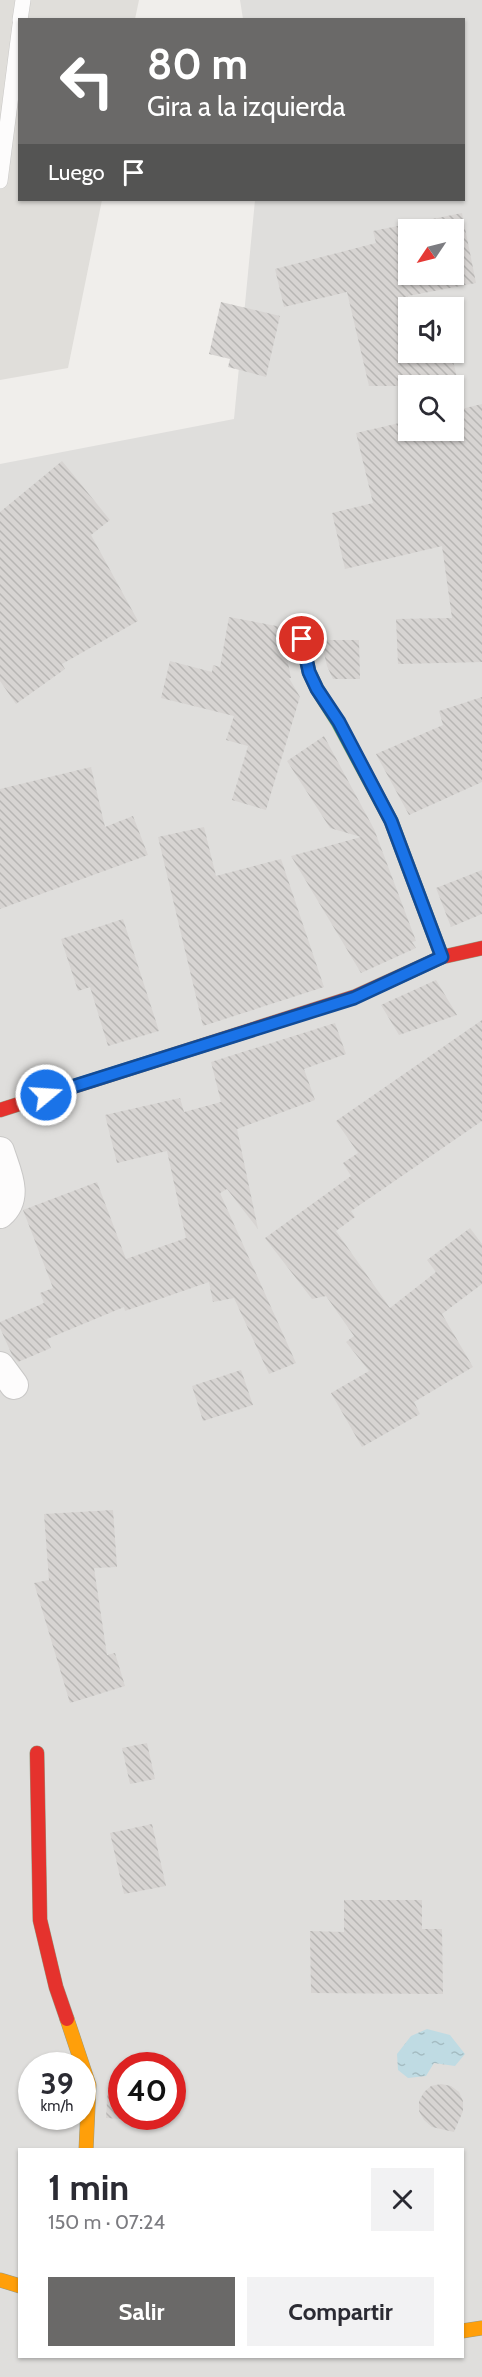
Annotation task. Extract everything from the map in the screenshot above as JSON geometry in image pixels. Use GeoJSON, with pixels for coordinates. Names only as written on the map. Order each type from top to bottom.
{"type":"FeatureCollection","features":[{"type":"Feature","properties":{"kind":"street"},"geometry":{"type":"LineString","coordinates":[[302,639],[309,672],[317,689],[339,722],[391,821],[442,957]]}},
{"type":"Feature","properties":{"kind":"street"},"geometry":{"type":"LineString","coordinates":[[0,1110],[354,998],[442,957],[482,948]]}},
{"type":"Feature","properties":{"kind":"street"},"geometry":{"type":"LineString","coordinates":[[0,1151],[12,1192],[10,1204],[0,1214]]}},
{"type":"Feature","properties":{"kind":"street"},"geometry":{"type":"LineString","coordinates":[[37,1754],[40,1920],[56,1987],[89,2085],[86,2148]]}},
{"type":"Feature","properties":{"kind":"street"},"geometry":{"type":"LineString","coordinates":[[0,2280],[18,2285]]}},
{"type":"Feature","properties":{"kind":"street"},"geometry":{"type":"LineString","coordinates":[[464,2331],[482,2328]]}},
{"type":"Feature","properties":{"kind":"lane"},"geometry":{"type":"LineString","coordinates":[[20,18],[23,0]]}},
{"type":"Feature","properties":{"kind":"lane"},"geometry":{"type":"LineString","coordinates":[[0,181],[18,41]]}},
{"type":"Feature","properties":{"kind":"shaded area"},"geometry":{"type":"Polygon","coordinates":[[[0,0],[139,0],[135,18],[18,18],[18,201],[102,201],[68,368],[0,380],[0,0]]]}},
{"type":"Feature","properties":{"kind":"shaded area"},"geometry":{"type":"Polygon","coordinates":[[[240,0],[482,0],[482,2377],[0,2377],[0,464],[234,419],[255,201],[465,201],[465,18],[243,18],[240,0]]]}},
{"type":"Feature","properties":{"kind":"water"},"geometry":{"type":"Polygon","coordinates":[[[427,2029],[450,2035],[465,2054],[455,2066],[434,2063],[426,2076],[408,2078],[398,2070],[397,2054],[411,2036],[427,2029]]]}},
{"type":"Feature","properties":{"kind":"building"},"geometry":{"type":"Polygon","coordinates":[[[462,213],[463,219],[432,219],[462,213]]]}},
{"type":"Feature","properties":{"kind":"building"},"geometry":{"type":"Polygon","coordinates":[[[464,223],[476,283],[398,297],[398,363],[454,363],[456,375],[398,375],[398,386],[369,386],[347,292],[284,307],[275,269],[376,243],[373,231],[398,226],[398,285],[464,285],[464,223]]]}},
{"type":"Feature","properties":{"kind":"building"},"geometry":{"type":"Polygon","coordinates":[[[221,302],[280,316],[266,377],[228,367],[230,359],[209,354],[221,302]]]}},
{"type":"Feature","properties":{"kind":"building"},"geometry":{"type":"Polygon","coordinates":[[[482,404],[482,662],[398,664],[396,619],[452,618],[442,546],[345,569],[332,513],[373,503],[356,433],[398,423],[398,441],[464,441],[464,408],[482,404]]]}},
{"type":"Feature","properties":{"kind":"building"},"geometry":{"type":"Polygon","coordinates":[[[62,461],[110,520],[91,535],[138,621],[62,664],[65,669],[16,704],[0,681],[0,512],[62,461]]]}},
{"type":"Feature","properties":{"kind":"building"},"geometry":{"type":"Polygon","coordinates":[[[229,617],[287,628],[284,642],[291,678],[289,678],[300,697],[266,810],[232,800],[248,746],[226,740],[234,716],[161,698],[170,661],[212,672],[213,665],[220,667],[229,617]]]}},
{"type":"Feature","properties":{"kind":"building"},"geometry":{"type":"Polygon","coordinates":[[[321,640],[359,640],[360,679],[333,679],[327,666],[321,640]]]}},
{"type":"Feature","properties":{"kind":"building"},"geometry":{"type":"Polygon","coordinates":[[[482,697],[482,782],[409,815],[376,754],[443,725],[439,711],[482,697]]]}},
{"type":"Feature","properties":{"kind":"building"},"geometry":{"type":"Polygon","coordinates":[[[324,736],[374,829],[416,941],[412,942],[416,948],[361,973],[291,856],[361,837],[330,828],[287,761],[324,736]]]}},
{"type":"Feature","properties":{"kind":"building"},"geometry":{"type":"Polygon","coordinates":[[[91,767],[105,827],[133,816],[148,855],[0,909],[0,789],[91,767]]]}},
{"type":"Feature","properties":{"kind":"building"},"geometry":{"type":"Polygon","coordinates":[[[204,827],[216,876],[281,859],[324,987],[203,1026],[158,837],[204,827]]]}},
{"type":"Feature","properties":{"kind":"building"},"geometry":{"type":"Polygon","coordinates":[[[482,870],[482,914],[451,927],[436,888],[482,870]]]}},
{"type":"Feature","properties":{"kind":"building"},"geometry":{"type":"Polygon","coordinates":[[[123,919],[159,1031],[108,1046],[90,987],[78,991],[61,939],[123,919]]]}},
{"type":"Feature","properties":{"kind":"building"},"geometry":{"type":"Polygon","coordinates":[[[436,980],[457,1015],[399,1035],[381,1005],[436,980]]]}},
{"type":"Feature","properties":{"kind":"building"},"geometry":{"type":"Polygon","coordinates":[[[482,1020],[482,1121],[351,1211],[355,1217],[336,1231],[390,1308],[436,1272],[427,1260],[470,1228],[482,1244],[482,1284],[442,1314],[473,1367],[414,1402],[420,1414],[362,1447],[331,1393],[369,1371],[346,1342],[354,1336],[326,1296],[312,1299],[265,1238],[351,1176],[343,1163],[358,1153],[336,1121],[482,1020]]]}},
{"type":"Feature","properties":{"kind":"building"},"geometry":{"type":"Polygon","coordinates":[[[335,1023],[346,1054],[304,1069],[315,1100],[237,1129],[258,1229],[227,1189],[220,1193],[296,1363],[269,1374],[234,1298],[213,1302],[209,1282],[125,1311],[124,1307],[47,1339],[51,1348],[18,1362],[12,1355],[0,1328],[0,1322],[44,1303],[40,1293],[53,1288],[23,1210],[97,1182],[126,1259],[186,1238],[167,1151],[117,1163],[105,1115],[180,1098],[184,1112],[221,1102],[211,1062],[335,1023]]]}},
{"type":"Feature","properties":{"kind":"building"},"geometry":{"type":"Polygon","coordinates":[[[241,1370],[253,1405],[203,1421],[192,1386],[241,1370]]]}},
{"type":"Feature","properties":{"kind":"building"},"geometry":{"type":"Polygon","coordinates":[[[113,1510],[117,1567],[94,1568],[107,1655],[115,1653],[125,1686],[70,1703],[34,1583],[49,1580],[44,1514],[113,1510]]]}},
{"type":"Feature","properties":{"kind":"building"},"geometry":{"type":"Polygon","coordinates":[[[147,1743],[155,1779],[130,1784],[122,1748],[147,1743]]]}},
{"type":"Feature","properties":{"kind":"building"},"geometry":{"type":"Polygon","coordinates":[[[152,1824],[166,1886],[124,1894],[110,1833],[152,1824]]]}},
{"type":"Feature","properties":{"kind":"building"},"geometry":{"type":"Polygon","coordinates":[[[344,1900],[422,1900],[422,1929],[442,1929],[443,1994],[311,1993],[310,1931],[344,1932],[344,1900]]]}},
{"type":"Feature","properties":{"kind":"building"},"geometry":{"type":"Polygon","coordinates":[[[441,2084],[451,2086],[459,2092],[463,2101],[463,2111],[454,2132],[432,2127],[419,2111],[419,2101],[424,2092],[431,2086],[441,2084]]]}},
{"type":"Feature","properties":{"kind":"building"},"geometry":{"type":"Polygon","coordinates":[[[108,2085],[108,2118],[106,2118],[108,2085]]]}},
{"type":"Feature","properties":{"kind":"traffic: fast"},"geometry":{"type":"LineString","coordinates":[[302,639],[309,672],[317,689],[338,722],[391,821],[442,957]]}},
{"type":"Feature","properties":{"kind":"traffic: slow"},"geometry":{"type":"LineString","coordinates":[[67,2019],[89,2085],[86,2148]]}},
{"type":"Feature","properties":{"kind":"traffic: slow"},"geometry":{"type":"LineString","coordinates":[[0,2280],[18,2285]]}},
{"type":"Feature","properties":{"kind":"traffic: slow"},"geometry":{"type":"LineString","coordinates":[[464,2331],[482,2328]]}},
{"type":"Feature","properties":{"kind":"traffic: jam"},"geometry":{"type":"LineString","coordinates":[[0,1110],[354,997],[442,957],[482,948]]}},
{"type":"Feature","properties":{"kind":"traffic: jam"},"geometry":{"type":"LineString","coordinates":[[37,1753],[40,1920],[56,1987],[67,2019]]}},
{"type":"Feature","properties":{"kind":"route"},"geometry":{"type":"LineString","coordinates":[[46,1095],[354,998],[442,957],[391,821],[339,722],[317,689],[309,672],[302,639]]}}]}
